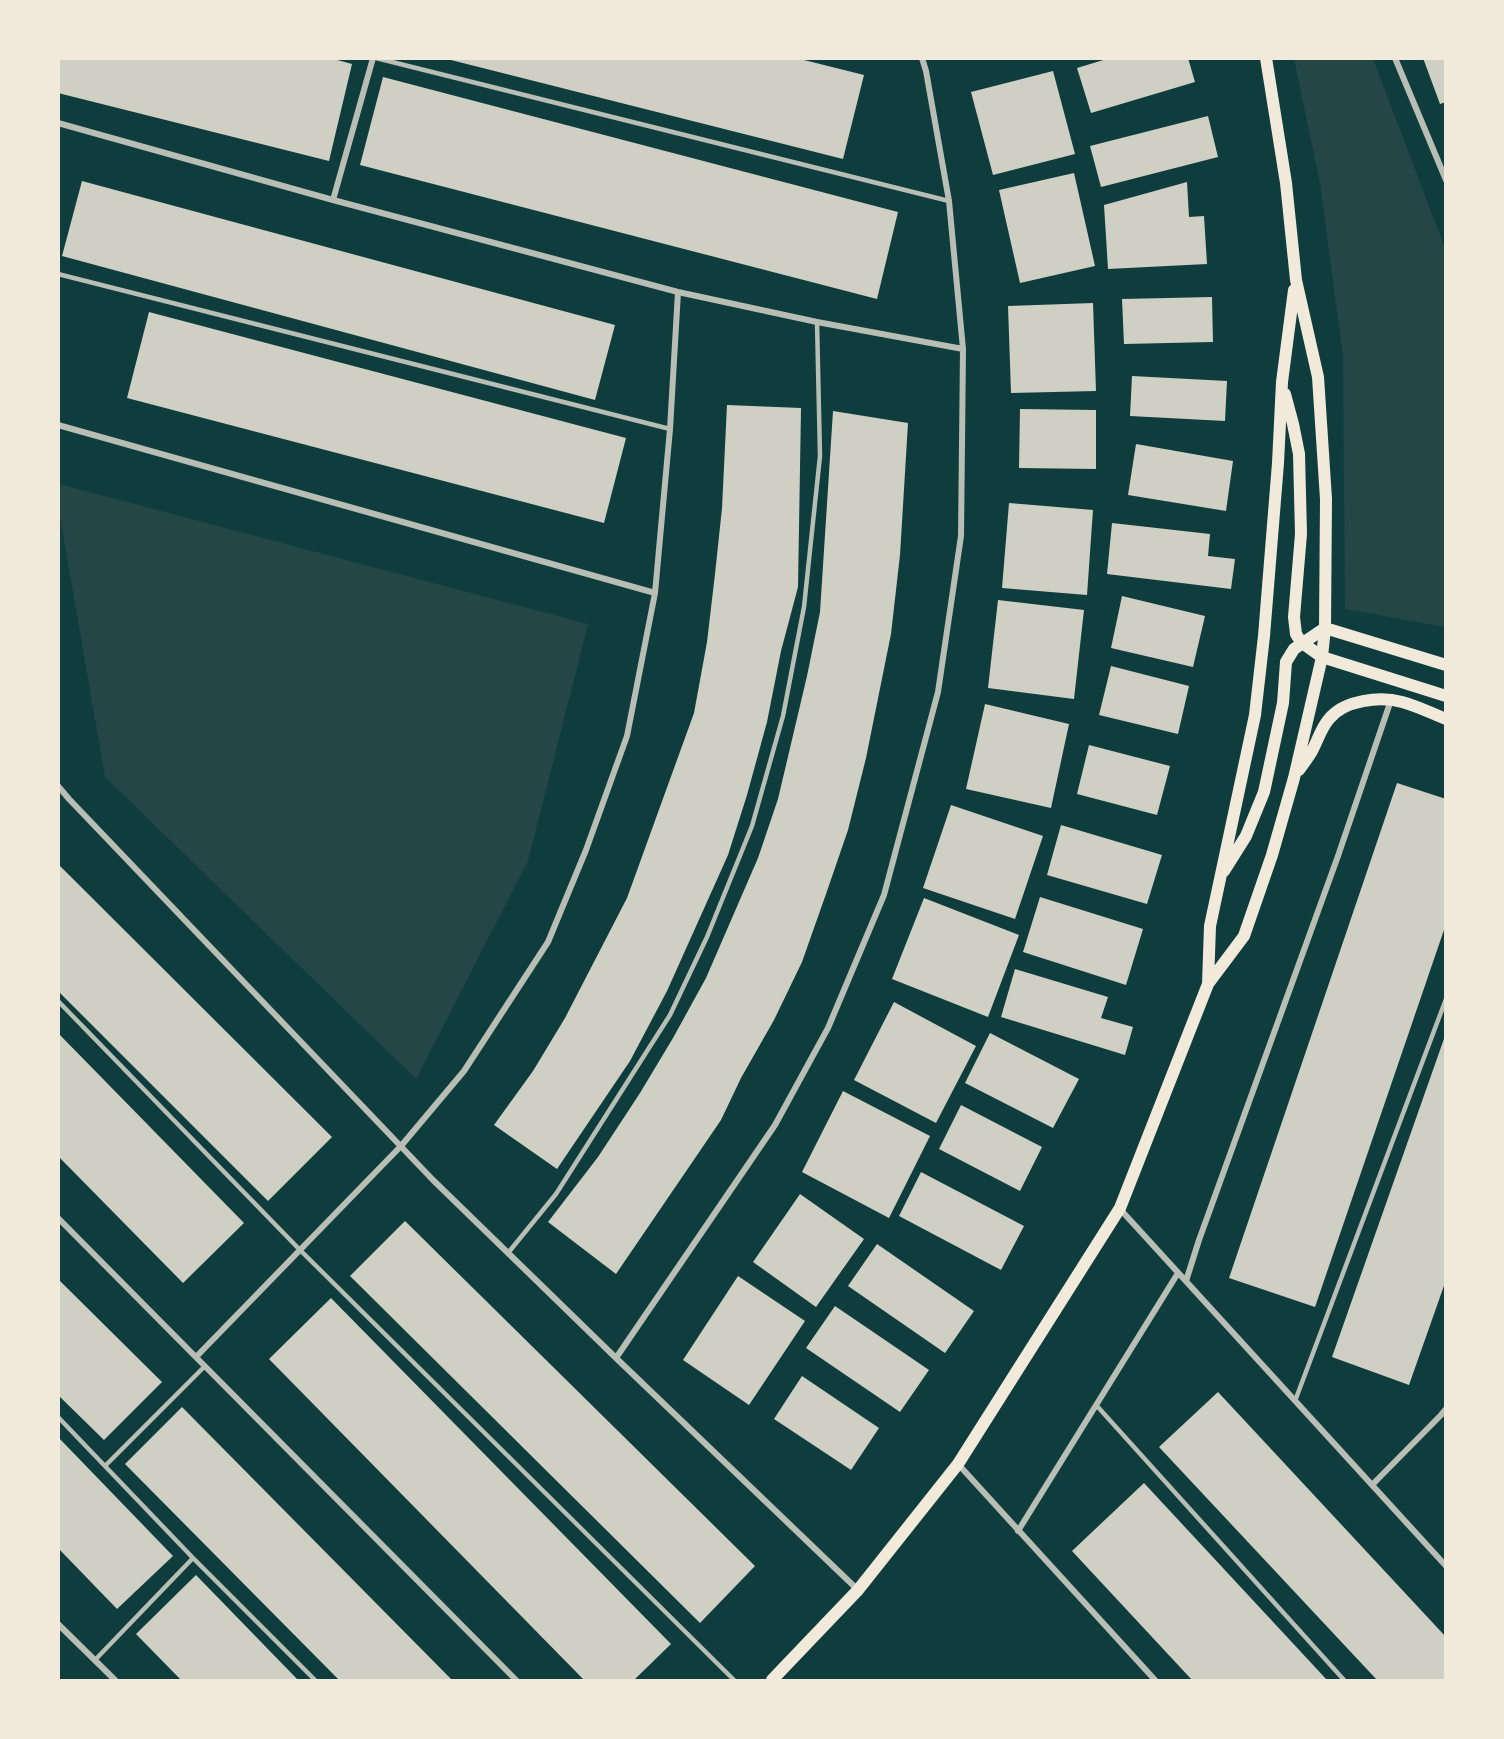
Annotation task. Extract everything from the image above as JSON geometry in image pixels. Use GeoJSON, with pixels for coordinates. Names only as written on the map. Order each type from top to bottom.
{"type":"FeatureCollection","features":[{"type":"Feature","properties":{"kind":"main road"},"geometry":{"type":"LineString","coordinates":[[772,1680],[858,1590],[958,1464],[1120,1208],[1208,984],[1244,936],[1272,855],[1294,778],[1322,657],[1325,628],[1326,499],[1318,377],[1296,280],[1286,183],[1266,58]]}},
{"type":"Feature","properties":{"kind":"main road"},"geometry":{"type":"LineString","coordinates":[[1208,984],[1210,926],[1255,715],[1264,636],[1282,382],[1296,280]]}},
{"type":"Feature","properties":{"kind":"main road"},"geometry":{"type":"LineString","coordinates":[[1282,382],[1299,454],[1301,534],[1294,616],[1296,634],[1301,642],[1322,657],[1446,696]]}},
{"type":"Feature","properties":{"kind":"main road"},"geometry":{"type":"LineString","coordinates":[[1219,880],[1246,836],[1264,792],[1283,703],[1287,662],[1301,642],[1325,628],[1446,665]]}},
{"type":"Feature","properties":{"kind":"main road"},"geometry":{"type":"LineString","coordinates":[[1294,778],[1330,717],[1345,706],[1361,702],[1391,700],[1446,719]]}},
{"type":"Feature","properties":{"kind":"street"},"geometry":{"type":"LineString","coordinates":[[333,200],[374,58]]}},
{"type":"Feature","properties":{"kind":"street"},"geometry":{"type":"LineString","coordinates":[[616,1358],[775,1125],[828,1028],[884,895],[938,692],[960,536],[963,349],[949,201],[922,58]]}},
{"type":"Feature","properties":{"kind":"street"},"geometry":{"type":"LineString","coordinates":[[1395,58],[1446,180]]}},
{"type":"Feature","properties":{"kind":"street"},"geometry":{"type":"LineString","coordinates":[[58,123],[333,200],[678,292],[817,322],[963,349]]}},
{"type":"Feature","properties":{"kind":"street"},"geometry":{"type":"LineString","coordinates":[[196,1357],[401,1146],[464,1071],[548,942],[627,736],[655,592],[670,429],[678,292]]}},
{"type":"Feature","properties":{"kind":"street"},"geometry":{"type":"LineString","coordinates":[[58,425],[655,592]]}},
{"type":"Feature","properties":{"kind":"street"},"geometry":{"type":"LineString","coordinates":[[1186,1281],[1338,856],[1391,700]]}},
{"type":"Feature","properties":{"kind":"street"},"geometry":{"type":"LineString","coordinates":[[58,786],[401,1146],[616,1358],[858,1590]]}},
{"type":"Feature","properties":{"kind":"street"},"geometry":{"type":"LineString","coordinates":[[1120,1208],[1446,1566]]}},
{"type":"Feature","properties":{"kind":"street"},"geometry":{"type":"LineString","coordinates":[[58,1218],[516,1680]]}},
{"type":"Feature","properties":{"kind":"street"},"geometry":{"type":"LineString","coordinates":[[1018,1531],[1178,1273]]}},
{"type":"Feature","properties":{"kind":"street"},"geometry":{"type":"LineString","coordinates":[[1372,1485],[1446,1408]]}},
{"type":"Feature","properties":{"kind":"street"},"geometry":{"type":"LineString","coordinates":[[958,1464],[1155,1680]]}},
{"type":"Feature","properties":{"kind":"street"},"geometry":{"type":"LineString","coordinates":[[58,1624],[115,1680]]}},
{"type":"Feature","properties":{"kind":"lane"},"geometry":{"type":"LineString","coordinates":[[374,58],[949,201]]}},
{"type":"Feature","properties":{"kind":"lane"},"geometry":{"type":"LineString","coordinates":[[58,274],[670,429]]}},
{"type":"Feature","properties":{"kind":"lane"},"geometry":{"type":"LineString","coordinates":[[508,1253],[556,1194],[670,1015],[707,937],[753,825],[783,716],[804,607],[820,456],[817,322]]}},
{"type":"Feature","properties":{"kind":"lane"},"geometry":{"type":"LineString","coordinates":[[1295,1401],[1446,999]]}},
{"type":"Feature","properties":{"kind":"lane"},"geometry":{"type":"LineString","coordinates":[[58,1001],[300,1250],[734,1680]]}},
{"type":"Feature","properties":{"kind":"lane"},"geometry":{"type":"LineString","coordinates":[[105,1466],[205,1366]]}},
{"type":"Feature","properties":{"kind":"lane"},"geometry":{"type":"LineString","coordinates":[[1097,1406],[1344,1680]]}},
{"type":"Feature","properties":{"kind":"lane"},"geometry":{"type":"LineString","coordinates":[[58,1417],[193,1558],[315,1680]]}},
{"type":"Feature","properties":{"kind":"lane"},"geometry":{"type":"LineString","coordinates":[[95,1660],[193,1558]]}},
{"type":"Feature","properties":{"kind":"shaded area"},"geometry":{"type":"Polygon","coordinates":[[[1294,59],[1373,59],[1445,248],[1445,627],[1345,609],[1343,357],[1320,183],[1294,59]]]}},
{"type":"Feature","properties":{"kind":"shaded area"},"geometry":{"type":"Polygon","coordinates":[[[59,484],[588,624],[528,861],[416,1079],[105,777],[59,511],[59,484]]]}},
{"type":"Feature","properties":{"kind":"building"},"geometry":{"type":"Polygon","coordinates":[[[58,58],[330,58],[352,64],[329,161],[58,93],[58,58]]]}},
{"type":"Feature","properties":{"kind":"building"},"geometry":{"type":"Polygon","coordinates":[[[443,58],[796,58],[864,75],[843,159],[443,58]]]}},
{"type":"Feature","properties":{"kind":"building"},"geometry":{"type":"Polygon","coordinates":[[[1110,58],[1188,58],[1195,82],[1091,113],[1077,68],[1110,58]]]}},
{"type":"Feature","properties":{"kind":"building"},"geometry":{"type":"Polygon","coordinates":[[[1423,58],[1446,58],[1446,102],[1440,104],[1423,58]]]}},
{"type":"Feature","properties":{"kind":"building"},"geometry":{"type":"Polygon","coordinates":[[[1053,71],[1075,154],[993,175],[971,92],[1053,71]]]}},
{"type":"Feature","properties":{"kind":"building"},"geometry":{"type":"Polygon","coordinates":[[[383,77],[898,212],[877,299],[360,165],[383,77]]]}},
{"type":"Feature","properties":{"kind":"building"},"geometry":{"type":"Polygon","coordinates":[[[1208,116],[1218,157],[1101,187],[1090,146],[1208,116]]]}},
{"type":"Feature","properties":{"kind":"building"},"geometry":{"type":"Polygon","coordinates":[[[1074,173],[1095,266],[1020,283],[999,190],[1074,173]]]}},
{"type":"Feature","properties":{"kind":"building"},"geometry":{"type":"Polygon","coordinates":[[[82,181],[615,325],[595,400],[62,256],[82,181]]]}},
{"type":"Feature","properties":{"kind":"building"},"geometry":{"type":"Polygon","coordinates":[[[1187,182],[1189,217],[1204,216],[1207,264],[1108,269],[1104,205],[1187,182]]]}},
{"type":"Feature","properties":{"kind":"building"},"geometry":{"type":"Polygon","coordinates":[[[1212,297],[1213,342],[1124,344],[1122,299],[1212,297]]]}},
{"type":"Feature","properties":{"kind":"building"},"geometry":{"type":"Polygon","coordinates":[[[1093,303],[1096,391],[1011,393],[1008,306],[1093,303]]]}},
{"type":"Feature","properties":{"kind":"building"},"geometry":{"type":"Polygon","coordinates":[[[149,312],[626,438],[604,523],[127,398],[149,312]]]}},
{"type":"Feature","properties":{"kind":"building"},"geometry":{"type":"Polygon","coordinates":[[[1132,376],[1227,381],[1225,421],[1130,416],[1132,376]]]}},
{"type":"Feature","properties":{"kind":"building"},"geometry":{"type":"Polygon","coordinates":[[[727,405],[801,408],[798,587],[781,651],[767,722],[728,855],[667,991],[630,1061],[557,1169],[494,1125],[533,1071],[565,1018],[627,898],[694,713],[707,642],[715,574],[722,508],[727,405]]]}},
{"type":"Feature","properties":{"kind":"building"},"geometry":{"type":"Polygon","coordinates":[[[1020,409],[1096,410],[1096,469],[1019,468],[1020,409]]]}},
{"type":"Feature","properties":{"kind":"building"},"geometry":{"type":"Polygon","coordinates":[[[833,411],[908,423],[900,555],[891,634],[866,758],[848,830],[802,962],[774,1020],[741,1078],[721,1120],[616,1274],[548,1222],[598,1157],[673,1038],[706,978],[758,858],[778,799],[820,612],[833,411]]]}},
{"type":"Feature","properties":{"kind":"building"},"geometry":{"type":"Polygon","coordinates":[[[1136,444],[1233,461],[1226,511],[1128,495],[1136,444]]]}},
{"type":"Feature","properties":{"kind":"building"},"geometry":{"type":"Polygon","coordinates":[[[1009,503],[1093,510],[1087,595],[1002,588],[1009,503]]]}},
{"type":"Feature","properties":{"kind":"building"},"geometry":{"type":"Polygon","coordinates":[[[1112,523],[1210,534],[1208,556],[1235,559],[1231,589],[1107,574],[1112,523]]]}},
{"type":"Feature","properties":{"kind":"building"},"geometry":{"type":"Polygon","coordinates":[[[1122,596],[1205,616],[1193,667],[1111,648],[1122,596]]]}},
{"type":"Feature","properties":{"kind":"building"},"geometry":{"type":"Polygon","coordinates":[[[998,600],[1084,610],[1074,699],[988,688],[998,600]]]}},
{"type":"Feature","properties":{"kind":"building"},"geometry":{"type":"Polygon","coordinates":[[[1111,666],[1189,686],[1178,734],[1099,715],[1111,666]]]}},
{"type":"Feature","properties":{"kind":"building"},"geometry":{"type":"Polygon","coordinates":[[[985,704],[1069,724],[1051,808],[966,789],[985,704]]]}},
{"type":"Feature","properties":{"kind":"building"},"geometry":{"type":"Polygon","coordinates":[[[1089,745],[1170,766],[1157,815],[1077,794],[1089,745]]]}},
{"type":"Feature","properties":{"kind":"building"},"geometry":{"type":"Polygon","coordinates":[[[1397,783],[1446,799],[1446,924],[1315,1307],[1229,1278],[1397,783]]]}},
{"type":"Feature","properties":{"kind":"building"},"geometry":{"type":"Polygon","coordinates":[[[951,805],[1043,836],[1015,919],[923,888],[951,805]]]}},
{"type":"Feature","properties":{"kind":"building"},"geometry":{"type":"Polygon","coordinates":[[[1061,825],[1162,855],[1147,904],[1047,875],[1061,825]]]}},
{"type":"Feature","properties":{"kind":"building"},"geometry":{"type":"Polygon","coordinates":[[[58,864],[332,1137],[268,1201],[58,991],[58,864]]]}},
{"type":"Feature","properties":{"kind":"building"},"geometry":{"type":"Polygon","coordinates":[[[1040,897],[1143,929],[1126,985],[1023,952],[1040,897]]]}},
{"type":"Feature","properties":{"kind":"building"},"geometry":{"type":"Polygon","coordinates":[[[924,898],[1019,935],[988,1017],[892,979],[924,898]]]}},
{"type":"Feature","properties":{"kind":"building"},"geometry":{"type":"Polygon","coordinates":[[[1015,969],[1108,997],[1101,1018],[1133,1027],[1125,1055],[1001,1017],[1015,969]]]}},
{"type":"Feature","properties":{"kind":"building"},"geometry":{"type":"Polygon","coordinates":[[[894,1002],[976,1046],[936,1123],[854,1080],[894,1002]]]}},
{"type":"Feature","properties":{"kind":"building"},"geometry":{"type":"Polygon","coordinates":[[[58,1033],[244,1223],[183,1283],[58,1156],[58,1033]]]}},
{"type":"Feature","properties":{"kind":"building"},"geometry":{"type":"Polygon","coordinates":[[[990,1033],[1079,1079],[1053,1128],[965,1083],[990,1033]]]}},
{"type":"Feature","properties":{"kind":"building"},"geometry":{"type":"Polygon","coordinates":[[[1446,1033],[1446,1280],[1409,1385],[1332,1357],[1446,1033]]]}},
{"type":"Feature","properties":{"kind":"building"},"geometry":{"type":"Polygon","coordinates":[[[843,1091],[930,1136],[889,1218],[802,1172],[843,1091]]]}},
{"type":"Feature","properties":{"kind":"building"},"geometry":{"type":"Polygon","coordinates":[[[961,1105],[1042,1147],[1020,1191],[939,1149],[961,1105]]]}},
{"type":"Feature","properties":{"kind":"building"},"geometry":{"type":"Polygon","coordinates":[[[921,1172],[1024,1226],[1001,1270],[899,1216],[921,1172]]]}},
{"type":"Feature","properties":{"kind":"building"},"geometry":{"type":"Polygon","coordinates":[[[800,1194],[864,1239],[816,1307],[753,1262],[800,1194]]]}},
{"type":"Feature","properties":{"kind":"building"},"geometry":{"type":"Polygon","coordinates":[[[405,1221],[755,1566],[700,1623],[350,1276],[405,1221]]]}},
{"type":"Feature","properties":{"kind":"building"},"geometry":{"type":"Polygon","coordinates":[[[877,1244],[974,1311],[945,1353],[848,1286],[877,1244]]]}},
{"type":"Feature","properties":{"kind":"building"},"geometry":{"type":"Polygon","coordinates":[[[738,1276],[805,1321],[749,1405],[683,1360],[738,1276]]]}},
{"type":"Feature","properties":{"kind":"building"},"geometry":{"type":"Polygon","coordinates":[[[58,1279],[162,1382],[104,1440],[58,1395],[58,1279]]]}},
{"type":"Feature","properties":{"kind":"building"},"geometry":{"type":"Polygon","coordinates":[[[331,1298],[671,1644],[634,1680],[584,1680],[269,1359],[331,1298]]]}},
{"type":"Feature","properties":{"kind":"building"},"geometry":{"type":"Polygon","coordinates":[[[835,1306],[929,1370],[900,1412],[806,1348],[835,1306]]]}},
{"type":"Feature","properties":{"kind":"building"},"geometry":{"type":"Polygon","coordinates":[[[802,1376],[879,1428],[851,1470],[774,1419],[802,1376]]]}},
{"type":"Feature","properties":{"kind":"building"},"geometry":{"type":"Polygon","coordinates":[[[1218,1392],[1446,1637],[1446,1680],[1377,1680],[1159,1447],[1218,1392]]]}},
{"type":"Feature","properties":{"kind":"building"},"geometry":{"type":"Polygon","coordinates":[[[182,1407],[452,1680],[339,1680],[125,1464],[182,1407]]]}},
{"type":"Feature","properties":{"kind":"building"},"geometry":{"type":"Polygon","coordinates":[[[58,1437],[173,1556],[117,1609],[58,1548],[58,1437]]]}},
{"type":"Feature","properties":{"kind":"building"},"geometry":{"type":"Polygon","coordinates":[[[1144,1483],[1327,1680],[1192,1680],[1072,1551],[1144,1483]]]}},
{"type":"Feature","properties":{"kind":"building"},"geometry":{"type":"Polygon","coordinates":[[[196,1575],[298,1680],[181,1680],[136,1634],[196,1575]]]}}]}
